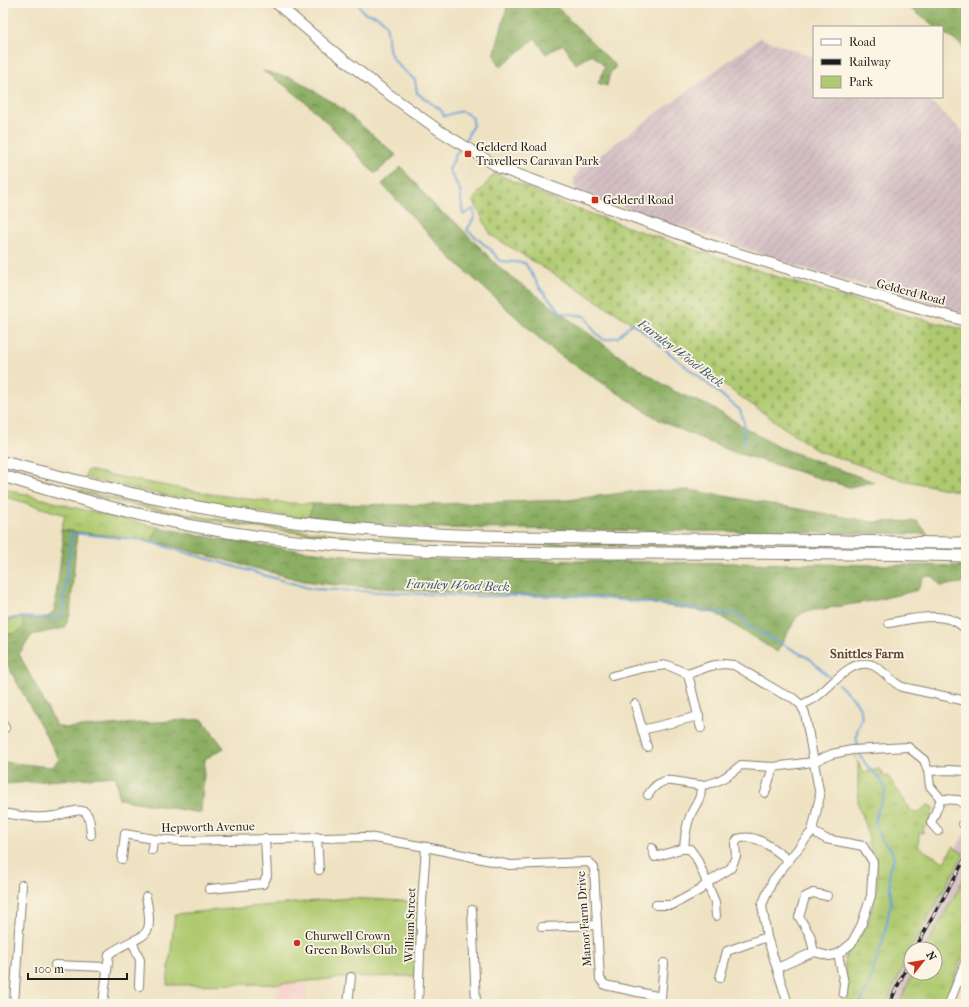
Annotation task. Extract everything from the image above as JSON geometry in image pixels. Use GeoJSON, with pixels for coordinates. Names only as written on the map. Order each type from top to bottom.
{"type":"FeatureCollection","features":[{"type":"Feature","properties":{"kind":"highway"},"geometry":{"type":"LineString","coordinates":[[3,462],[96,485],[198,507],[286,521],[408,533],[534,538],[966,543]]}},
{"type":"Feature","properties":{"kind":"highway"},"geometry":{"type":"LineString","coordinates":[[3,476],[63,495],[159,520],[222,531],[364,547],[468,553],[781,553],[966,556]]}},
{"type":"Feature","properties":{"kind":"main road","name":"Gelderd Road"},"geometry":{"type":"LineString","coordinates":[[276,3],[329,48],[383,90],[447,135],[500,168],[637,220],[707,244],[873,295],[966,321]]}},
{"type":"Feature","properties":{"kind":"street"},"geometry":{"type":"LineString","coordinates":[[889,623],[944,617],[960,623],[966,630]]}},
{"type":"Feature","properties":{"kind":"street"},"geometry":{"type":"LineString","coordinates":[[612,676],[650,667],[667,665],[688,674],[710,666],[723,664],[734,665],[781,693],[794,698],[801,705],[808,724],[813,762],[820,796],[812,831],[773,880],[762,905],[767,938],[788,1004]]}},
{"type":"Feature","properties":{"kind":"street"},"geometry":{"type":"LineString","coordinates":[[801,705],[820,695],[840,676],[859,664],[870,665],[881,669],[894,683],[902,687],[966,701]]}},
{"type":"Feature","properties":{"kind":"street"},"geometry":{"type":"LineString","coordinates":[[688,674],[701,728]]}},
{"type":"Feature","properties":{"kind":"street"},"geometry":{"type":"LineString","coordinates":[[635,704],[647,747]]}},
{"type":"Feature","properties":{"kind":"street"},"geometry":{"type":"LineString","coordinates":[[642,730],[699,716]]}},
{"type":"Feature","properties":{"kind":"street"},"geometry":{"type":"LineString","coordinates":[[648,795],[654,786],[667,779],[701,785],[723,780],[741,765],[773,767],[813,762],[832,754],[852,750],[908,747],[924,760],[928,771],[930,786],[941,799],[958,800],[966,805]]}},
{"type":"Feature","properties":{"kind":"street"},"geometry":{"type":"LineString","coordinates":[[765,793],[773,767]]}},
{"type":"Feature","properties":{"kind":"street"},"geometry":{"type":"LineString","coordinates":[[928,771],[966,771]]}},
{"type":"Feature","properties":{"kind":"street"},"geometry":{"type":"LineString","coordinates":[[684,848],[686,830],[691,814],[701,798],[701,785]]}},
{"type":"Feature","properties":{"kind":"street"},"geometry":{"type":"LineString","coordinates":[[938,831],[931,823],[941,799]]}},
{"type":"Feature","properties":{"kind":"street"},"geometry":{"type":"LineString","coordinates":[[3,814],[32,819],[56,816],[78,810],[83,811],[89,818],[91,835]]}},
{"type":"Feature","properties":{"kind":"street"},"geometry":{"type":"LineString","coordinates":[[777,968],[814,952],[829,956],[838,954],[851,944],[862,926],[871,896],[873,862],[863,846],[826,839],[812,831]]}},
{"type":"Feature","properties":{"kind":"street","name":"Hepworth Avenue"},"geometry":{"type":"LineString","coordinates":[[122,859],[125,834],[153,840],[181,841],[265,838],[368,837],[426,847]]}},
{"type":"Feature","properties":{"kind":"street"},"geometry":{"type":"LineString","coordinates":[[317,837],[319,870]]}},
{"type":"Feature","properties":{"kind":"street"},"geometry":{"type":"LineString","coordinates":[[656,906],[672,905],[700,890],[707,883],[731,868],[736,856],[735,843],[742,837],[761,841],[788,860]]}},
{"type":"Feature","properties":{"kind":"street"},"geometry":{"type":"LineString","coordinates":[[209,889],[262,884],[267,876],[265,838]]}},
{"type":"Feature","properties":{"kind":"street"},"geometry":{"type":"LineString","coordinates":[[152,850],[153,840]]}},
{"type":"Feature","properties":{"kind":"street","name":"Manor Farm Drive"},"geometry":{"type":"LineString","coordinates":[[426,847],[510,865],[589,862],[594,868],[600,979],[605,985],[661,1000],[664,963]]}},
{"type":"Feature","properties":{"kind":"street","name":"William Street"},"geometry":{"type":"LineString","coordinates":[[418,1004],[426,847]]}},
{"type":"Feature","properties":{"kind":"street"},"geometry":{"type":"LineString","coordinates":[[652,848],[655,857],[684,848],[693,852],[714,902],[716,916]]}},
{"type":"Feature","properties":{"kind":"street"},"geometry":{"type":"LineString","coordinates":[[14,1004],[22,885]]}},
{"type":"Feature","properties":{"kind":"street"},"geometry":{"type":"LineString","coordinates":[[814,952],[810,935],[800,917],[805,897],[813,893],[827,896]]}},
{"type":"Feature","properties":{"kind":"street"},"geometry":{"type":"LineString","coordinates":[[104,1004],[106,968],[109,954],[148,932],[150,927],[146,897]]}},
{"type":"Feature","properties":{"kind":"street"},"geometry":{"type":"LineString","coordinates":[[472,910],[476,1004]]}},
{"type":"Feature","properties":{"kind":"street"},"geometry":{"type":"LineString","coordinates":[[542,928],[597,925]]}},
{"type":"Feature","properties":{"kind":"street"},"geometry":{"type":"LineString","coordinates":[[720,978],[727,951],[767,938]]}},
{"type":"Feature","properties":{"kind":"street"},"geometry":{"type":"LineString","coordinates":[[132,941],[140,960],[139,986]]}},
{"type":"Feature","properties":{"kind":"street"},"geometry":{"type":"LineString","coordinates":[[838,954],[844,983],[843,993]]}},
{"type":"Feature","properties":{"kind":"street"},"geometry":{"type":"LineString","coordinates":[[950,1004],[966,960]]}},
{"type":"Feature","properties":{"kind":"street"},"geometry":{"type":"LineString","coordinates":[[55,965],[106,968]]}},
{"type":"Feature","properties":{"kind":"street"},"geometry":{"type":"LineString","coordinates":[[348,1004],[351,977]]}},
{"type":"Feature","properties":{"kind":"shaded area"},"geometry":{"type":"Polygon","coordinates":[[[760,38],[813,57],[813,98],[921,98],[930,101],[966,134],[966,314],[800,267],[577,191],[574,186],[574,178],[582,168],[760,38]]]}},
{"type":"Feature","properties":{"kind":"shaded area"},"geometry":{"type":"Polygon","coordinates":[[[964,834],[966,835],[966,875],[929,941],[917,941],[964,854],[956,849],[964,834]]]}},
{"type":"Feature","properties":{"kind":"shaded area"},"geometry":{"type":"Polygon","coordinates":[[[903,969],[903,981],[909,981],[899,1004],[886,1004],[903,969]]]}},
{"type":"Feature","properties":{"kind":"shaded area"},"geometry":{"type":"Polygon","coordinates":[[[306,981],[307,1004],[276,1004],[278,984],[306,981]]]}},
{"type":"Feature","properties":{"kind":"green space"},"geometry":{"type":"Polygon","coordinates":[[[508,3],[553,3],[616,66],[610,73],[607,86],[598,83],[605,67],[592,54],[576,64],[563,44],[546,54],[535,38],[501,67],[494,56],[508,3]]]}},
{"type":"Feature","properties":{"kind":"green space"},"geometry":{"type":"Polygon","coordinates":[[[903,3],[966,3],[966,52],[960,44],[943,33],[943,26],[935,26],[903,3]]]}},
{"type":"Feature","properties":{"kind":"green space"},"geometry":{"type":"Polygon","coordinates":[[[263,71],[295,79],[341,108],[396,155],[375,174],[309,105],[279,81],[263,71]]]}},
{"type":"Feature","properties":{"kind":"green space"},"geometry":{"type":"Polygon","coordinates":[[[401,167],[439,211],[454,221],[502,270],[622,358],[674,391],[711,407],[776,446],[874,482],[849,487],[730,451],[661,421],[564,358],[549,347],[449,256],[382,184],[401,167]]]}},
{"type":"Feature","properties":{"kind":"green space"},"geometry":{"type":"Polygon","coordinates":[[[495,173],[566,205],[639,231],[799,284],[909,316],[966,330],[966,493],[903,480],[816,450],[669,346],[491,235],[473,200],[495,173]]]}},
{"type":"Feature","properties":{"kind":"green space"},"geometry":{"type":"Polygon","coordinates":[[[3,468],[115,499],[152,507],[229,521],[333,534],[446,540],[784,546],[783,548],[454,544],[397,542],[340,537],[226,523],[169,513],[58,487],[3,471],[3,468]]]}},
{"type":"Feature","properties":{"kind":"green space"},"geometry":{"type":"Polygon","coordinates":[[[87,470],[199,492],[256,500],[313,504],[308,519],[252,511],[85,478],[87,470]]]}},
{"type":"Feature","properties":{"kind":"green space"},"geometry":{"type":"Polygon","coordinates":[[[3,488],[68,506],[157,527],[152,541],[61,530],[65,515],[3,496],[3,488]]]}},
{"type":"Feature","properties":{"kind":"green space"},"geometry":{"type":"Polygon","coordinates":[[[690,490],[873,522],[917,521],[928,534],[431,528],[308,519],[313,504],[411,505],[568,500],[638,491],[690,490]]]}},
{"type":"Feature","properties":{"kind":"green space"},"geometry":{"type":"Polygon","coordinates":[[[157,527],[213,538],[286,549],[353,556],[415,559],[966,566],[966,582],[941,586],[933,576],[923,577],[918,590],[872,601],[804,612],[796,618],[777,652],[715,613],[607,597],[446,592],[336,585],[304,581],[152,541],[157,527]]]}},
{"type":"Feature","properties":{"kind":"green space"},"geometry":{"type":"Polygon","coordinates":[[[61,530],[77,532],[70,615],[64,628],[32,635],[19,654],[56,725],[64,728],[202,719],[224,748],[205,759],[201,813],[119,799],[116,776],[3,784],[3,762],[52,767],[59,759],[3,657],[3,619],[48,617],[54,611],[63,542],[61,530]]]}},
{"type":"Feature","properties":{"kind":"green space"},"geometry":{"type":"Polygon","coordinates":[[[22,618],[24,627],[12,634],[3,632],[3,620],[22,618]]]}},
{"type":"Feature","properties":{"kind":"green space"},"geometry":{"type":"Polygon","coordinates":[[[855,755],[863,773],[880,769],[885,777],[888,776],[911,811],[917,813],[928,805],[934,808],[928,825],[923,828],[924,832],[919,834],[918,847],[944,862],[953,847],[964,854],[915,941],[903,941],[903,967],[886,1004],[845,1004],[845,958],[866,925],[873,907],[877,884],[876,861],[873,852],[867,845],[869,839],[858,804],[858,763],[855,755]]]}},
{"type":"Feature","properties":{"kind":"green space"},"geometry":{"type":"Polygon","coordinates":[[[966,875],[966,946],[945,1004],[899,1004],[909,981],[943,981],[943,941],[929,941],[966,875]]]}},
{"type":"Feature","properties":{"kind":"green space"},"geometry":{"type":"Polygon","coordinates":[[[349,898],[422,902],[420,976],[351,977],[278,984],[167,985],[175,914],[349,898]]]}},
{"type":"Feature","properties":{"kind":"waterway","name":"Farnley Wood Beck"},"geometry":{"type":"LineString","coordinates":[[358,3],[364,13],[374,15],[385,23],[391,55],[399,66],[415,80],[417,93],[441,110],[444,116],[455,112],[462,112],[473,118],[473,125],[466,139]]}},
{"type":"Feature","properties":{"kind":"waterway","name":"Farnley Wood Beck"},"geometry":{"type":"LineString","coordinates":[[458,150],[449,170],[460,190],[463,215],[473,209],[475,216],[467,230],[491,250],[500,261],[525,263],[542,291],[562,313],[585,316],[595,332],[604,340],[618,337],[632,323],[740,410],[744,422],[745,444]]}},
{"type":"Feature","properties":{"kind":"waterway","name":"Farnley Wood Beck"},"geometry":{"type":"LineString","coordinates":[[3,620],[21,617],[55,619],[62,613],[72,533],[142,540],[312,589],[472,596],[578,596],[673,605],[740,615],[747,625],[810,659],[829,677]]}},
{"type":"Feature","properties":{"kind":"waterway","name":"Farnley Wood Beck"},"geometry":{"type":"LineString","coordinates":[[838,684],[858,704],[862,715],[857,735],[858,747]]}},
{"type":"Feature","properties":{"kind":"waterway","name":"Farnley Wood Beck"},"geometry":{"type":"LineString","coordinates":[[859,751],[864,762],[880,780],[885,789],[884,797],[876,815],[876,827],[880,837],[892,850],[894,859],[889,870],[891,902],[883,940],[868,986],[860,1004]]}},
{"type":"Feature","properties":{"kind":"railway"},"geometry":{"type":"LineString","coordinates":[[919,941],[966,857]]}},
{"type":"Feature","properties":{"kind":"railway"},"geometry":{"type":"LineString","coordinates":[[889,1004],[903,975]]}},
{"type":"Feature","properties":{"kind":"place","name":"Gelderd Road Travellers Caravan Park"},"geometry":{"type":"Point","coordinates":[468,154]}},
{"type":"Feature","properties":{"kind":"place","name":"Gelderd Road"},"geometry":{"type":"Point","coordinates":[595,200]}},
{"type":"Feature","properties":{"kind":"place","name":"Churwell Crown Green Bowls Club"},"geometry":{"type":"Point","coordinates":[297,943]}},
{"type":"Feature","properties":{"kind":"district","name":"Snittles Farm"},"geometry":{"type":"Point","coordinates":[867,653]}}]}
